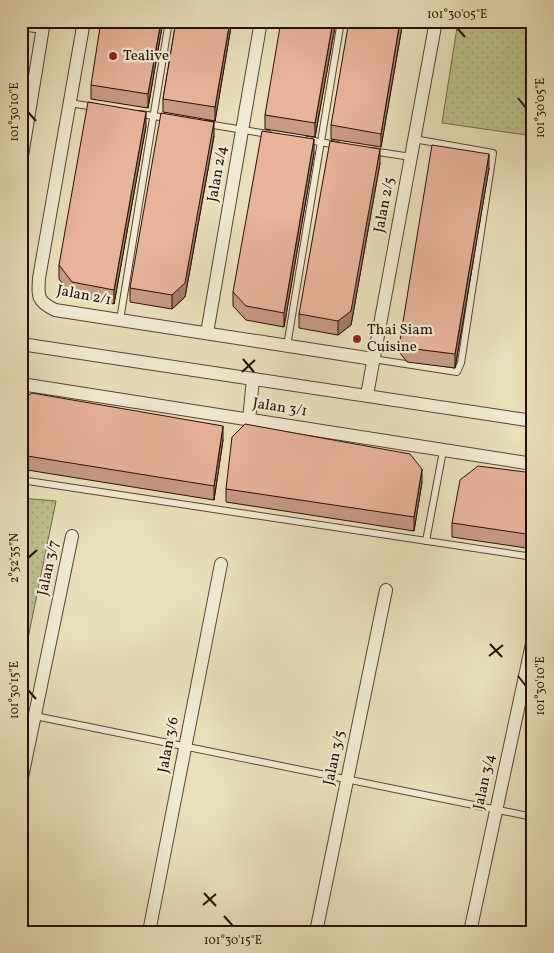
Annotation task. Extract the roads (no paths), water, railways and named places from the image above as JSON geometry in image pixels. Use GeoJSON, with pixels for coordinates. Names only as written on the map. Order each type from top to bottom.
{"type":"FeatureCollection","features":[{"type":"Feature","properties":{"kind":"street","name":"Jalan 2/1"},"geometry":{"type":"LineString","coordinates":[[84,21],[38,296],[43,304],[55,310],[373,359]]}},
{"type":"Feature","properties":{"kind":"street","name":"Jalan 2/4"},"geometry":{"type":"LineString","coordinates":[[207,333],[261,21]]}},
{"type":"Feature","properties":{"kind":"street","name":"Jalan 2/5"},"geometry":{"type":"LineString","coordinates":[[368,395],[373,359],[436,21]]}},
{"type":"Feature","properties":{"kind":"street"},"geometry":{"type":"LineString","coordinates":[[21,24],[43,24],[21,162]]}},
{"type":"Feature","properties":{"kind":"street"},"geometry":{"type":"LineString","coordinates":[[21,344],[533,421]]}},
{"type":"Feature","properties":{"kind":"street"},"geometry":{"type":"LineString","coordinates":[[249,420],[253,379]]}},
{"type":"Feature","properties":{"kind":"street","name":"Jalan 3/1"},"geometry":{"type":"LineString","coordinates":[[21,384],[533,464]]}},
{"type":"Feature","properties":{"kind":"street","name":"Jalan 3/7"},"geometry":{"type":"LineString","coordinates":[[21,782],[72,536]]}},
{"type":"Feature","properties":{"kind":"street","name":"Jalan 3/6"},"geometry":{"type":"LineString","coordinates":[[149,932],[221,564]]}},
{"type":"Feature","properties":{"kind":"street","name":"Jalan 3/5"},"geometry":{"type":"LineString","coordinates":[[316,932],[386,590]]}},
{"type":"Feature","properties":{"kind":"street","name":"Jalan 3/4"},"geometry":{"type":"LineString","coordinates":[[470,932],[533,639]]}},
{"type":"Feature","properties":{"kind":"lane"},"geometry":{"type":"LineString","coordinates":[[120,320],[169,21]]}},
{"type":"Feature","properties":{"kind":"lane"},"geometry":{"type":"LineString","coordinates":[[288,346],[340,21]]}},
{"type":"Feature","properties":{"kind":"lane"},"geometry":{"type":"LineString","coordinates":[[69,103],[107,109]]}},
{"type":"Feature","properties":{"kind":"lane"},"geometry":{"type":"LineString","coordinates":[[135,113],[173,119]]}},
{"type":"Feature","properties":{"kind":"lane"},"geometry":{"type":"LineString","coordinates":[[203,124],[272,135]]}},
{"type":"Feature","properties":{"kind":"lane"},"geometry":{"type":"LineString","coordinates":[[301,139],[348,147]]}},
{"type":"Feature","properties":{"kind":"lane"},"geometry":{"type":"LineString","coordinates":[[373,359],[457,372],[461,363],[493,152],[414,139]]}},
{"type":"Feature","properties":{"kind":"lane"},"geometry":{"type":"LineString","coordinates":[[366,150],[411,157]]}},
{"type":"Feature","properties":{"kind":"lane"},"geometry":{"type":"LineString","coordinates":[[426,541],[443,451]]}},
{"type":"Feature","properties":{"kind":"lane"},"geometry":{"type":"LineString","coordinates":[[21,480],[533,556]]}},
{"type":"Feature","properties":{"kind":"lane"},"geometry":{"type":"LineString","coordinates":[[35,716],[533,817]]}},
{"type":"Feature","properties":{"kind":"place","name":"Tealive"},"geometry":{"type":"Point","coordinates":[113,56]}},
{"type":"Feature","properties":{"kind":"place","name":"Thai Siam Cuisine"},"geometry":{"type":"Point","coordinates":[357,339]}}]}
